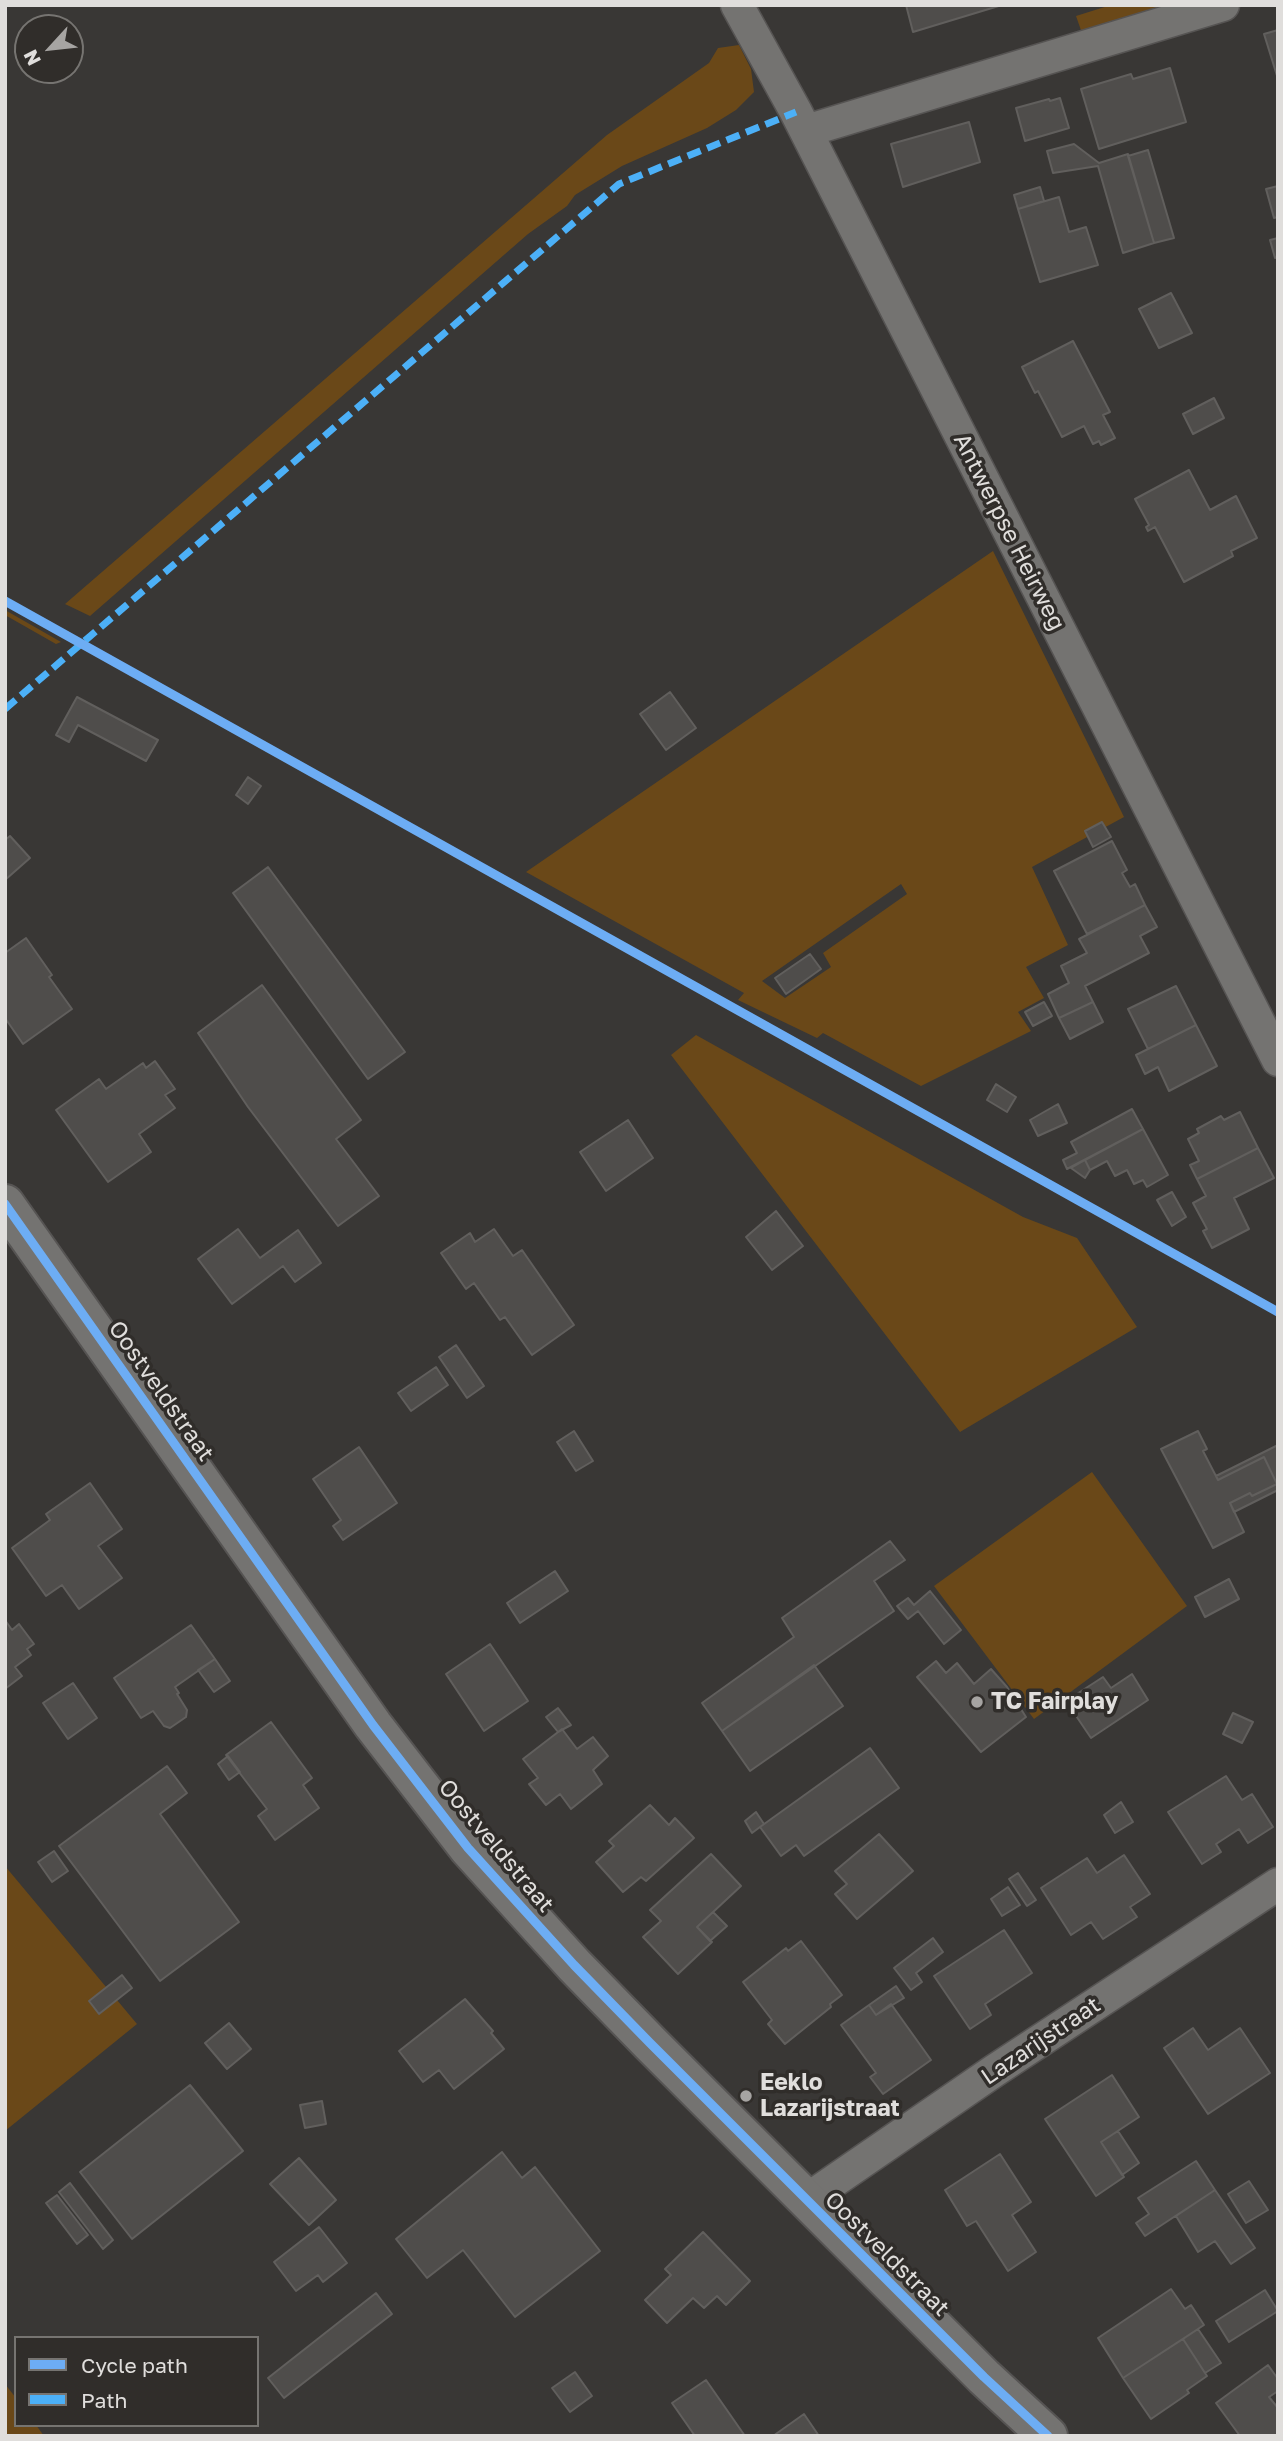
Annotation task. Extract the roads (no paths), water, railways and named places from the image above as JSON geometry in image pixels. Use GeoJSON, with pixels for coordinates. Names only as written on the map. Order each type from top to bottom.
{"type":"FeatureCollection","features":[{"type":"Feature","properties":{"kind":"street","name":"Antwerpse Heirweg"},"geometry":{"type":"LineString","coordinates":[[737,5],[806,131],[1278,1060]]}},
{"type":"Feature","properties":{"kind":"street"},"geometry":{"type":"LineString","coordinates":[[806,131],[1223,5]]}},
{"type":"Feature","properties":{"kind":"street","name":"Oostveldstraat"},"geometry":{"type":"LineString","coordinates":[[5,1204],[373,1725],[468,1848],[574,1965],[806,2201],[984,2377],[1048,2436]]}},
{"type":"Feature","properties":{"kind":"street","name":"Lazarijstraat"},"geometry":{"type":"LineString","coordinates":[[806,2201],[1006,2063],[1278,1884]]}},
{"type":"Feature","properties":{"kind":"place","name":"TC Fairplay"},"geometry":{"type":"Point","coordinates":[977,1702]}},
{"type":"Feature","properties":{"kind":"place","name":"Eeklo Lazarijstraat"},"geometry":{"type":"Point","coordinates":[746,2096]}}]}
